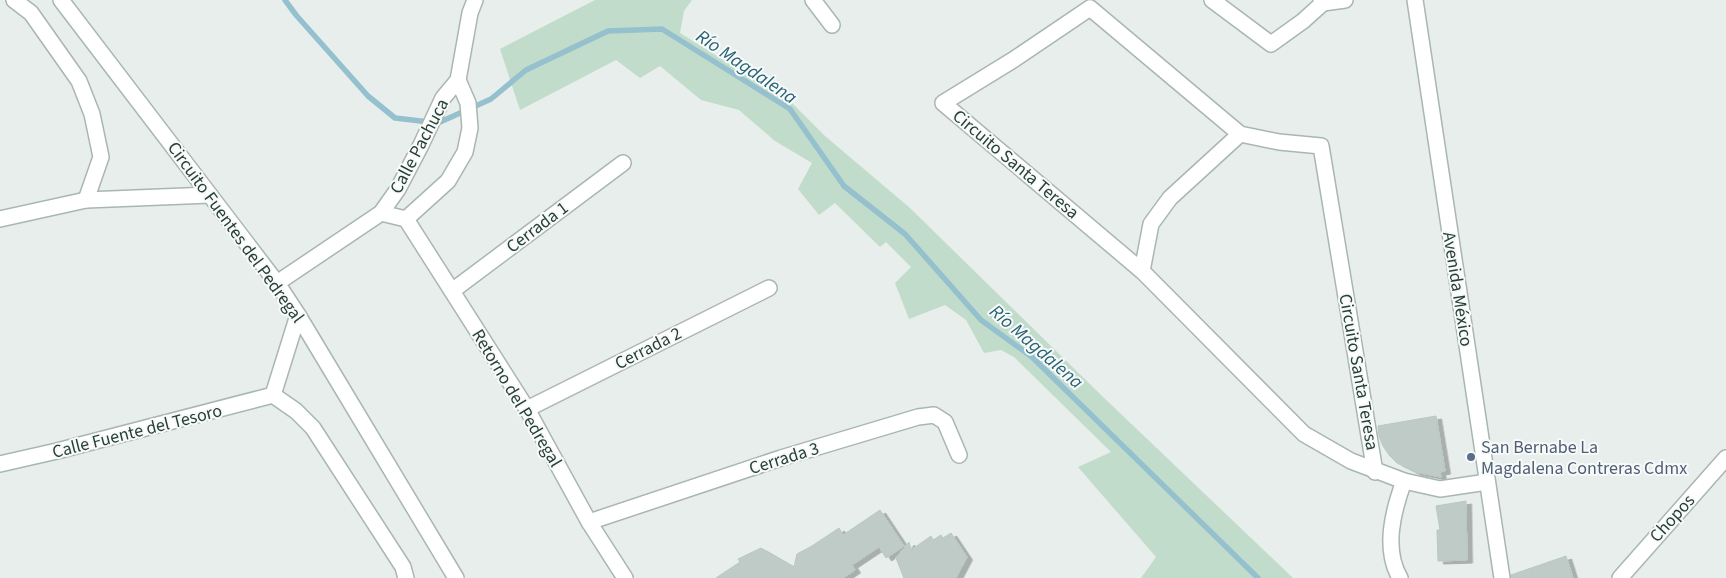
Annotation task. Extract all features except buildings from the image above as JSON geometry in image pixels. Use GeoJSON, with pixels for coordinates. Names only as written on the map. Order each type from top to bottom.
{"type":"FeatureCollection","features":[{"type":"Feature","properties":{"kind":"street"},"geometry":{"type":"LineString","coordinates":[[14,0],[31,13],[79,81],[92,114],[101,157],[86,200]]}},
{"type":"Feature","properties":{"kind":"street","name":"Circuito Fuentes del Pedregal"},"geometry":{"type":"LineString","coordinates":[[61,0],[277,283],[456,578]]}},
{"type":"Feature","properties":{"kind":"street","name":"Calle Pachuca"},"geometry":{"type":"LineString","coordinates":[[277,283],[381,213],[398,188],[443,98],[458,80],[470,13],[475,0]]}},
{"type":"Feature","properties":{"kind":"street"},"geometry":{"type":"LineString","coordinates":[[813,0],[832,25]]}},
{"type":"Feature","properties":{"kind":"street"},"geometry":{"type":"LineString","coordinates":[[1212,0],[1271,44],[1303,21],[1322,2],[1345,0]]}},
{"type":"Feature","properties":{"kind":"street","name":"Avenida México"},"geometry":{"type":"LineString","coordinates":[[1415,0],[1502,578]]}},
{"type":"Feature","properties":{"kind":"street","name":"Circuito Santa Teresa"},"geometry":{"type":"LineString","coordinates":[[1376,472],[1321,146],[1279,142],[1240,134],[1090,8],[1013,60],[943,103],[1142,271],[1304,434],[1327,449],[1376,472],[1404,481],[1440,489],[1487,482]]}},
{"type":"Feature","properties":{"kind":"street","name":"Calle Pachuca"},"geometry":{"type":"LineString","coordinates":[[381,213],[406,219],[448,182],[465,152],[470,128],[468,103],[458,80]]}},
{"type":"Feature","properties":{"kind":"street"},"geometry":{"type":"LineString","coordinates":[[1142,271],[1151,224],[1170,198],[1240,134]]}},
{"type":"Feature","properties":{"kind":"street","name":"Cerrada 1"},"geometry":{"type":"LineString","coordinates":[[452,291],[623,163]]}},
{"type":"Feature","properties":{"kind":"street"},"geometry":{"type":"LineString","coordinates":[[0,219],[86,200],[210,194]]}},
{"type":"Feature","properties":{"kind":"street","name":"Retorno del Pedregal"},"geometry":{"type":"LineString","coordinates":[[406,219],[527,409],[589,522],[625,578]]}},
{"type":"Feature","properties":{"kind":"street","name":"Cerrada 2"},"geometry":{"type":"LineString","coordinates":[[527,409],[769,288]]}},
{"type":"Feature","properties":{"kind":"street"},"geometry":{"type":"LineString","coordinates":[[298,315],[273,395],[296,411],[313,428],[403,567],[406,578]]}},
{"type":"Feature","properties":{"kind":"street","name":"Calle Fuente del Tesoro"},"geometry":{"type":"LineString","coordinates":[[0,464],[58,451],[273,395]]}},
{"type":"Feature","properties":{"kind":"street","name":"Cerrada 3"},"geometry":{"type":"LineString","coordinates":[[589,522],[781,458],[918,417],[934,414],[945,422],[959,455]]}},
{"type":"Feature","properties":{"kind":"street","name":"Chopos"},"geometry":{"type":"LineString","coordinates":[[1620,578],[1726,458]]}},
{"type":"Feature","properties":{"kind":"street"},"geometry":{"type":"LineString","coordinates":[[1400,578],[1393,560],[1392,530],[1398,498],[1404,481]]}},
{"type":"Feature","properties":{"kind":"green space"},"geometry":{"type":"Polygon","coordinates":[[[595,0],[692,0],[684,11],[680,33],[792,103],[825,136],[910,208],[1101,395],[1293,578],[1141,578],[1156,557],[1078,467],[1111,452],[1014,357],[1001,350],[984,353],[966,320],[945,305],[909,319],[895,283],[911,267],[886,242],[880,247],[835,203],[819,215],[798,189],[812,163],[775,141],[739,110],[701,100],[660,66],[640,78],[616,60],[520,110],[500,49],[595,0]]]}},
{"type":"Feature","properties":{"kind":"waterway","name":"Río Magdalena"},"geometry":{"type":"LineString","coordinates":[[285,0],[368,96],[395,118],[438,123],[491,99],[526,70],[608,31],[662,29],[790,109],[844,186],[905,234],[981,320],[1032,357],[1258,578]]}},
{"type":"Feature","properties":{"kind":"place","name":"San Bernabe La Magdalena Contreras Cdmx"},"geometry":{"type":"Point","coordinates":[1471,457]}}]}
